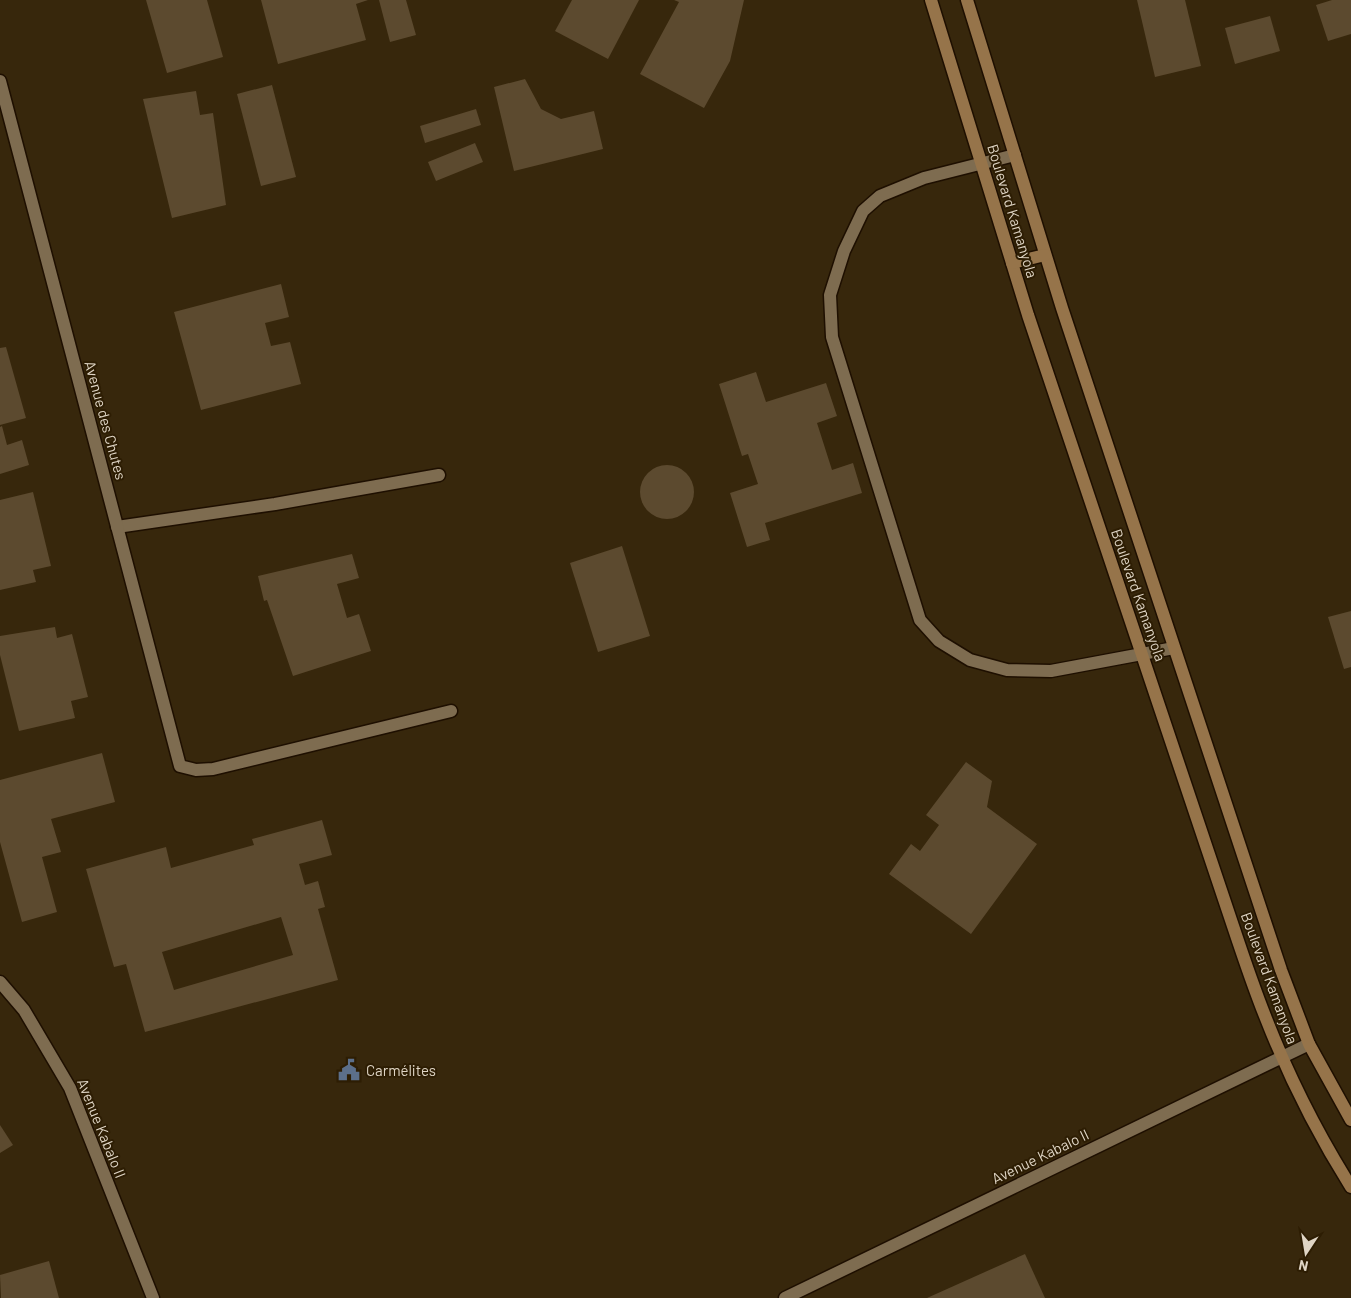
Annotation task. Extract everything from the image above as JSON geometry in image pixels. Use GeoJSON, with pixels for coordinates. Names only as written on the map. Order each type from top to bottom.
{"type":"FeatureCollection","features":[{"type":"Feature","properties":{"kind":"main road","name":"Boulevard Kamanyola"},"geometry":{"type":"LineString","coordinates":[[931,0],[1028,315],[1264,1015],[1318,1128],[1351,1186]]}},
{"type":"Feature","properties":{"kind":"main road","name":"Boulevard Kamanyola"},"geometry":{"type":"LineString","coordinates":[[967,0],[1046,256],[1280,970],[1309,1044],[1351,1120]]}},
{"type":"Feature","properties":{"kind":"main road"},"geometry":{"type":"LineString","coordinates":[[1012,263],[1046,256]]}},
{"type":"Feature","properties":{"kind":"street","name":"Avenue des Chutes"},"geometry":{"type":"LineString","coordinates":[[0,82],[180,766],[196,770],[213,769],[451,711]]}},
{"type":"Feature","properties":{"kind":"street"},"geometry":{"type":"LineString","coordinates":[[1015,155],[924,178],[880,196],[863,211],[844,251],[830,295],[832,337],[920,620],[939,641],[970,660],[1007,670],[1050,670],[1174,648]]}},
{"type":"Feature","properties":{"kind":"street"},"geometry":{"type":"LineString","coordinates":[[117,527],[275,504],[439,475]]}},
{"type":"Feature","properties":{"kind":"street","name":"Avenue Kabalo II"},"geometry":{"type":"LineString","coordinates":[[0,982],[24,1010],[70,1088],[153,1298]]}},
{"type":"Feature","properties":{"kind":"street","name":"Avenue Kabalo II"},"geometry":{"type":"LineString","coordinates":[[786,1298],[1309,1044]]}},
{"type":"Feature","properties":{"kind":"building"},"geometry":{"type":"Polygon","coordinates":[[[146,0],[207,0],[223,57],[167,73],[146,0]]]}},
{"type":"Feature","properties":{"kind":"building"},"geometry":{"type":"Polygon","coordinates":[[[261,0],[368,0],[356,4],[366,40],[278,64],[261,0]]]}},
{"type":"Feature","properties":{"kind":"building"},"geometry":{"type":"Polygon","coordinates":[[[379,0],[406,0],[416,35],[390,42],[379,0]]]}},
{"type":"Feature","properties":{"kind":"building"},"geometry":{"type":"Polygon","coordinates":[[[572,0],[639,0],[608,59],[555,31],[572,0]]]}},
{"type":"Feature","properties":{"kind":"building"},"geometry":{"type":"Polygon","coordinates":[[[674,0],[744,0],[730,61],[704,108],[640,74],[679,2],[674,0]]]}},
{"type":"Feature","properties":{"kind":"building"},"geometry":{"type":"Polygon","coordinates":[[[1137,0],[1185,0],[1201,66],[1155,77],[1137,0]]]}},
{"type":"Feature","properties":{"kind":"building"},"geometry":{"type":"Polygon","coordinates":[[[1332,0],[1351,0],[1351,34],[1328,41],[1316,5],[1332,0]]]}},
{"type":"Feature","properties":{"kind":"building"},"geometry":{"type":"Polygon","coordinates":[[[1270,16],[1280,51],[1235,64],[1225,28],[1270,16]]]}},
{"type":"Feature","properties":{"kind":"building"},"geometry":{"type":"Polygon","coordinates":[[[525,79],[541,109],[561,119],[594,111],[603,149],[514,171],[494,87],[525,79]]]}},
{"type":"Feature","properties":{"kind":"building"},"geometry":{"type":"Polygon","coordinates":[[[272,85],[296,177],[261,186],[237,94],[272,85]]]}},
{"type":"Feature","properties":{"kind":"building"},"geometry":{"type":"Polygon","coordinates":[[[196,91],[200,115],[213,113],[226,205],[172,218],[143,99],[196,91]]]}},
{"type":"Feature","properties":{"kind":"building"},"geometry":{"type":"Polygon","coordinates":[[[476,109],[481,125],[425,143],[420,126],[476,109]]]}},
{"type":"Feature","properties":{"kind":"building"},"geometry":{"type":"Polygon","coordinates":[[[475,143],[483,162],[436,181],[428,162],[475,143]]]}},
{"type":"Feature","properties":{"kind":"building"},"geometry":{"type":"Polygon","coordinates":[[[281,284],[289,317],[265,323],[271,346],[290,342],[301,384],[201,410],[174,312],[281,284]]]}},
{"type":"Feature","properties":{"kind":"building"},"geometry":{"type":"Polygon","coordinates":[[[6,347],[26,418],[0,425],[0,348],[6,347]]]}},
{"type":"Feature","properties":{"kind":"building"},"geometry":{"type":"Polygon","coordinates":[[[756,372],[766,402],[826,383],[837,416],[817,423],[832,470],[853,463],[862,493],[765,523],[770,540],[747,547],[730,493],[758,484],[748,454],[742,456],[719,384],[756,372]]]}},
{"type":"Feature","properties":{"kind":"building"},"geometry":{"type":"Polygon","coordinates":[[[2,426],[7,445],[22,440],[29,465],[0,474],[0,427],[2,426]]]}},
{"type":"Feature","properties":{"kind":"building"},"geometry":{"type":"Polygon","coordinates":[[[662,465],[672,465],[682,469],[690,477],[694,492],[690,507],[682,515],[672,519],[662,519],[652,515],[644,507],[640,497],[640,487],[644,477],[652,469],[662,465]]]}},
{"type":"Feature","properties":{"kind":"building"},"geometry":{"type":"Polygon","coordinates":[[[33,492],[51,566],[33,570],[36,582],[0,590],[0,500],[33,492]]]}},
{"type":"Feature","properties":{"kind":"building"},"geometry":{"type":"Polygon","coordinates":[[[622,546],[650,636],[598,652],[570,563],[622,546]]]}},
{"type":"Feature","properties":{"kind":"building"},"geometry":{"type":"Polygon","coordinates":[[[352,554],[359,578],[337,584],[347,618],[359,614],[371,651],[293,676],[267,600],[264,601],[258,576],[352,554]]]}},
{"type":"Feature","properties":{"kind":"building"},"geometry":{"type":"Polygon","coordinates":[[[1351,611],[1351,667],[1344,669],[1328,617],[1351,611]]]}},
{"type":"Feature","properties":{"kind":"building"},"geometry":{"type":"Polygon","coordinates":[[[55,627],[57,638],[72,634],[88,697],[71,701],[75,718],[19,731],[0,655],[0,636],[55,627]]]}},
{"type":"Feature","properties":{"kind":"building"},"geometry":{"type":"Polygon","coordinates":[[[102,753],[115,802],[51,819],[61,852],[42,857],[57,912],[22,922],[0,842],[0,780],[102,753]]]}},
{"type":"Feature","properties":{"kind":"building"},"geometry":{"type":"Polygon","coordinates":[[[966,762],[992,781],[987,807],[1037,844],[971,934],[889,874],[911,844],[920,851],[939,825],[926,815],[966,762]]]}},
{"type":"Feature","properties":{"kind":"building"},"geometry":{"type":"Polygon","coordinates":[[[322,820],[332,855],[299,864],[305,885],[318,881],[325,907],[318,909],[338,980],[145,1032],[126,964],[114,967],[86,869],[166,847],[171,868],[254,845],[252,839],[322,820]],[[281,917],[162,952],[174,990],[293,955],[281,917]]]}},
{"type":"Feature","properties":{"kind":"building"},"geometry":{"type":"Polygon","coordinates":[[[0,1125],[13,1145],[0,1153],[0,1125]]]}},
{"type":"Feature","properties":{"kind":"building"},"geometry":{"type":"Polygon","coordinates":[[[1025,1254],[1045,1298],[927,1298],[1025,1254]]]}},
{"type":"Feature","properties":{"kind":"building"},"geometry":{"type":"Polygon","coordinates":[[[49,1261],[59,1298],[1,1298],[0,1275],[49,1261]]]}},
{"type":"Feature","properties":{"kind":"place","name":"Carmélites"},"geometry":{"type":"Point","coordinates":[349,1070]}}]}
